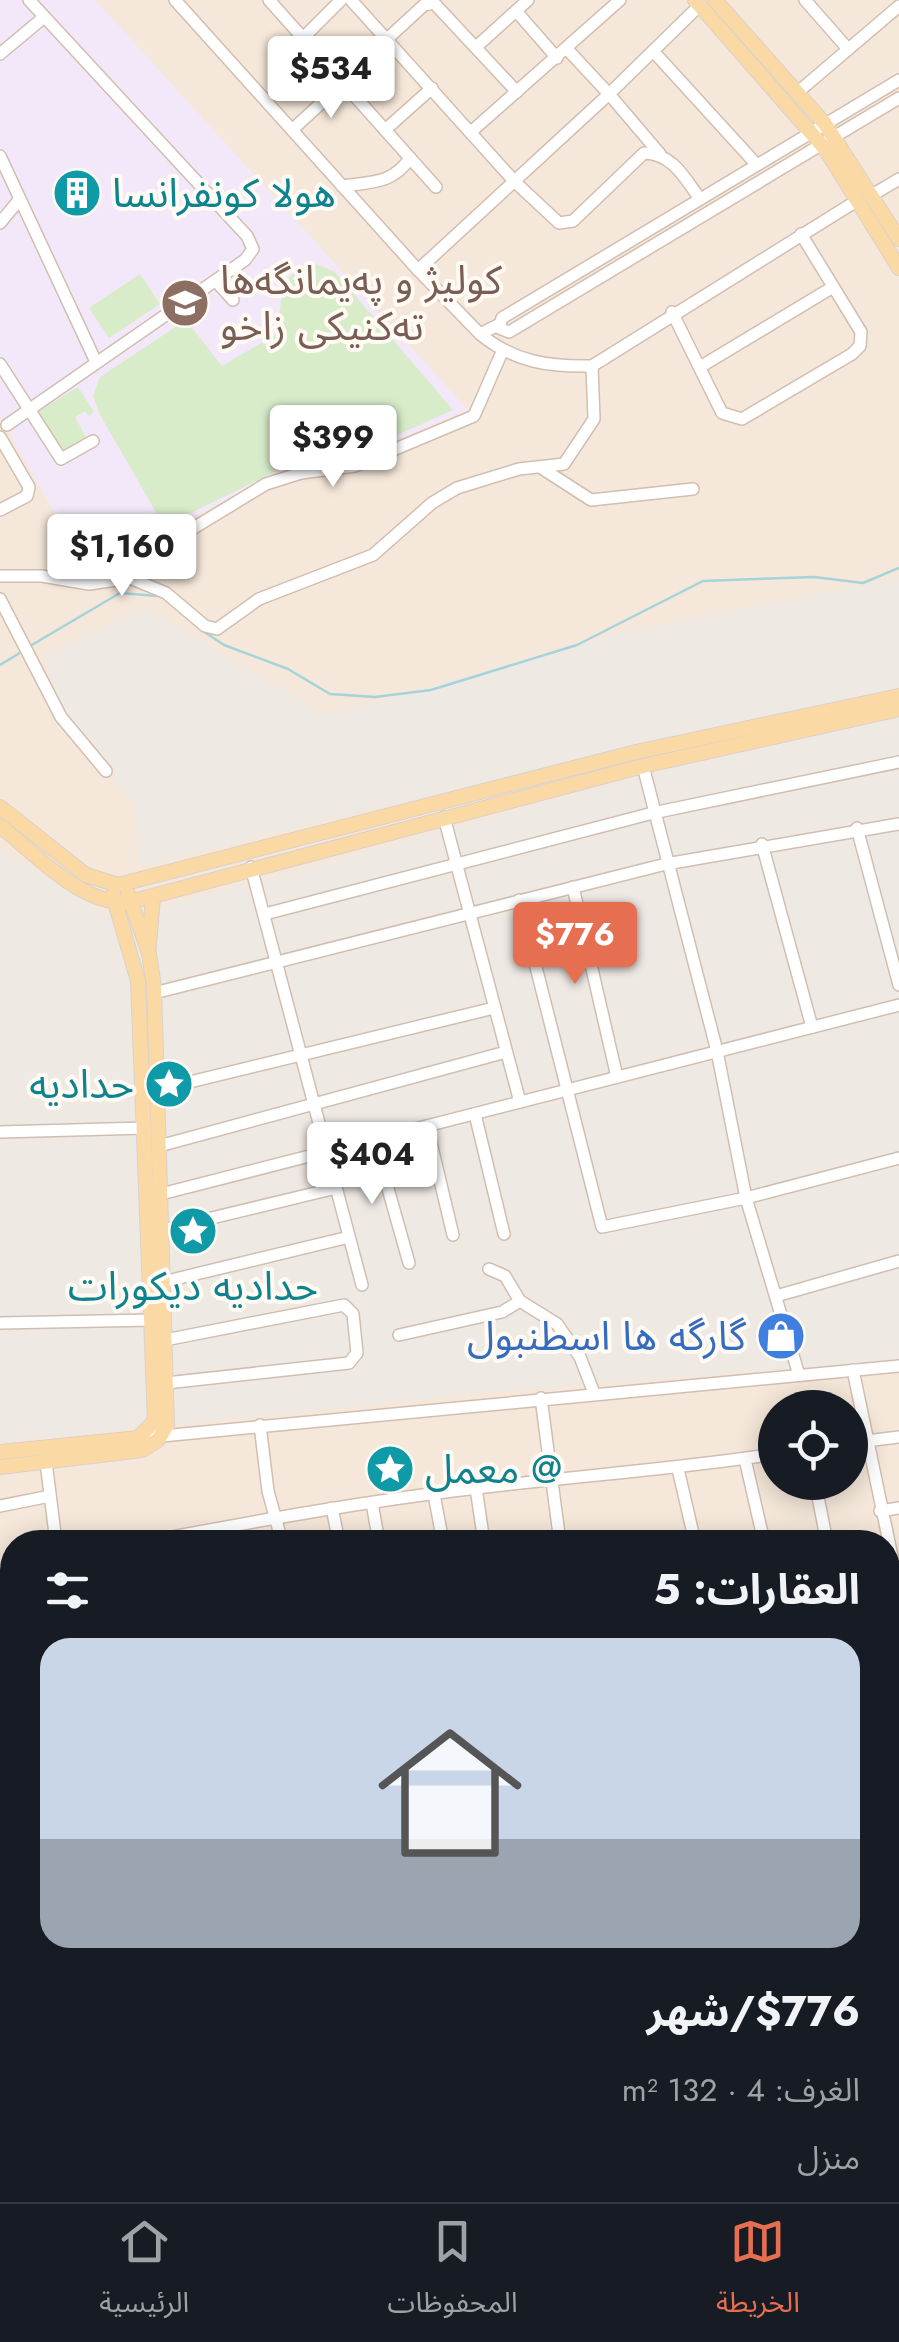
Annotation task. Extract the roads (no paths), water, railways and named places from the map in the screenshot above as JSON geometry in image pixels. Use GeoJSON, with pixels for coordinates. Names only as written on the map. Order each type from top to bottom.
{"type":"FeatureCollection","features":[{"type":"Feature","properties":{"kind":"main road"},"geometry":{"type":"LineString","coordinates":[[706,1],[798,92],[865,198],[899,239]]}},
{"type":"Feature","properties":{"kind":"main road"},"geometry":{"type":"LineString","coordinates":[[706,1],[823,135]]}},
{"type":"Feature","properties":{"kind":"main road"},"geometry":{"type":"LineString","coordinates":[[865,198],[899,268]]}},
{"type":"Feature","properties":{"kind":"main road"},"geometry":{"type":"LineString","coordinates":[[0,808],[86,875],[118,884],[636,752],[899,696]]}},
{"type":"Feature","properties":{"kind":"main road"},"geometry":{"type":"LineString","coordinates":[[0,826],[83,890],[122,903],[643,766],[899,709]]}},
{"type":"Feature","properties":{"kind":"main road"},"geometry":{"type":"LineString","coordinates":[[0,1467],[142,1450],[167,1420],[154,993],[118,884]]}},
{"type":"Feature","properties":{"kind":"main road"},"geometry":{"type":"LineString","coordinates":[[153,897],[138,982],[156,1434]]}},
{"type":"Feature","properties":{"kind":"main road"},"geometry":{"type":"LineString","coordinates":[[0,1452],[156,1434]]}},
{"type":"Feature","properties":{"kind":"street"},"geometry":{"type":"LineString","coordinates":[[0,510],[27,496],[30,487],[3,431],[249,258],[251,240],[28,0]]}},
{"type":"Feature","properties":{"kind":"street"},"geometry":{"type":"LineString","coordinates":[[175,0],[480,334],[502,352],[553,367],[592,366],[672,312],[899,179]]}},
{"type":"Feature","properties":{"kind":"street"},"geometry":{"type":"LineString","coordinates":[[269,0],[436,187]]}},
{"type":"Feature","properties":{"kind":"street"},"geometry":{"type":"LineString","coordinates":[[304,38],[341,0]]}},
{"type":"Feature","properties":{"kind":"street"},"geometry":{"type":"LineString","coordinates":[[351,0],[552,219],[566,225],[644,153],[660,154]]}},
{"type":"Feature","properties":{"kind":"street"},"geometry":{"type":"LineString","coordinates":[[476,47],[528,0]]}},
{"type":"Feature","properties":{"kind":"street"},"geometry":{"type":"LineString","coordinates":[[472,131],[562,54],[603,6],[620,0]]}},
{"type":"Feature","properties":{"kind":"street"},"geometry":{"type":"LineString","coordinates":[[418,270],[706,1]]}},
{"type":"Feature","properties":{"kind":"street"},"geometry":{"type":"LineString","coordinates":[[386,40],[429,2],[438,5],[518,92]]}},
{"type":"Feature","properties":{"kind":"street"},"geometry":{"type":"LineString","coordinates":[[810,2],[848,50]]}},
{"type":"Feature","properties":{"kind":"street"},"geometry":{"type":"LineString","coordinates":[[798,92],[899,6]]}},
{"type":"Feature","properties":{"kind":"street"},"geometry":{"type":"LineString","coordinates":[[516,11],[609,94],[660,154],[673,163],[700,199]]}},
{"type":"Feature","properties":{"kind":"street"},"geometry":{"type":"LineString","coordinates":[[0,54],[42,18]]}},
{"type":"Feature","properties":{"kind":"street"},"geometry":{"type":"LineString","coordinates":[[654,51],[757,165]]}},
{"type":"Feature","properties":{"kind":"street"},"geometry":{"type":"LineString","coordinates":[[498,325],[502,332],[509,332],[823,135],[899,80]]}},
{"type":"Feature","properties":{"kind":"street"},"geometry":{"type":"LineString","coordinates":[[292,130],[342,83]]}},
{"type":"Feature","properties":{"kind":"street"},"geometry":{"type":"LineString","coordinates":[[385,130],[432,88]]}},
{"type":"Feature","properties":{"kind":"street"},"geometry":{"type":"LineString","coordinates":[[480,334],[757,165],[899,98]]}},
{"type":"Feature","properties":{"kind":"street"},"geometry":{"type":"LineString","coordinates":[[0,156],[96,362]]}},
{"type":"Feature","properties":{"kind":"street"},"geometry":{"type":"LineString","coordinates":[[342,186],[390,179],[400,174],[410,158]]}},
{"type":"Feature","properties":{"kind":"street"},"geometry":{"type":"LineString","coordinates":[[0,223],[19,200]]}},
{"type":"Feature","properties":{"kind":"street"},"geometry":{"type":"LineString","coordinates":[[672,312],[722,413],[742,419],[852,354],[860,346],[860,332],[801,234]]}},
{"type":"Feature","properties":{"kind":"street"},"geometry":{"type":"LineString","coordinates":[[216,281],[233,300]]}},
{"type":"Feature","properties":{"kind":"street"},"geometry":{"type":"LineString","coordinates":[[700,367],[833,287]]}},
{"type":"Feature","properties":{"kind":"street"},"geometry":{"type":"LineString","coordinates":[[106,582],[266,484],[301,473],[356,466],[474,416],[502,352]]}},
{"type":"Feature","properties":{"kind":"street"},"geometry":{"type":"LineString","coordinates":[[0,364],[61,459],[93,441]]}},
{"type":"Feature","properties":{"kind":"street"},"geometry":{"type":"LineString","coordinates":[[0,576],[106,582],[130,578],[152,586],[179,602],[205,626],[217,629],[259,599],[373,555],[457,488],[519,469],[564,464],[594,418],[592,366]]}},
{"type":"Feature","properties":{"kind":"street"},"geometry":{"type":"LineString","coordinates":[[543,469],[591,500],[693,488]]}},
{"type":"Feature","properties":{"kind":"street"},"geometry":{"type":"LineString","coordinates":[[0,599],[61,717],[106,771]]}},
{"type":"Feature","properties":{"kind":"street"},"geometry":{"type":"LineString","coordinates":[[265,914],[653,814],[899,762]]}},
{"type":"Feature","properties":{"kind":"street"},"geometry":{"type":"LineString","coordinates":[[643,766],[717,1052],[746,1198],[799,1375]]}},
{"type":"Feature","properties":{"kind":"street"},"geometry":{"type":"LineString","coordinates":[[444,817],[520,1102]]}},
{"type":"Feature","properties":{"kind":"street"},"geometry":{"type":"LineString","coordinates":[[154,993],[666,864],[762,844],[899,824]]}},
{"type":"Feature","properties":{"kind":"street"},"geometry":{"type":"LineString","coordinates":[[857,828],[899,984]]}},
{"type":"Feature","properties":{"kind":"street"},"geometry":{"type":"LineString","coordinates":[[762,844],[812,1027]]}},
{"type":"Feature","properties":{"kind":"street"},"geometry":{"type":"LineString","coordinates":[[251,867],[362,1285]]}},
{"type":"Feature","properties":{"kind":"street"},"geometry":{"type":"LineString","coordinates":[[573,887],[617,1078]]}},
{"type":"Feature","properties":{"kind":"street"},"geometry":{"type":"LineString","coordinates":[[518,900],[568,1090],[596,1219],[602,1227],[746,1198],[899,1158]]}},
{"type":"Feature","properties":{"kind":"street"},"geometry":{"type":"LineString","coordinates":[[161,1194],[899,1004]]}},
{"type":"Feature","properties":{"kind":"street"},"geometry":{"type":"LineString","coordinates":[[156,1090],[494,1008]]}},
{"type":"Feature","properties":{"kind":"street"},"geometry":{"type":"LineString","coordinates":[[159,1146],[506,1052]]}},
{"type":"Feature","properties":{"kind":"street"},"geometry":{"type":"LineString","coordinates":[[475,1114],[504,1234]]}},
{"type":"Feature","properties":{"kind":"street"},"geometry":{"type":"LineString","coordinates":[[428,1126],[453,1235]]}},
{"type":"Feature","properties":{"kind":"street"},"geometry":{"type":"LineString","coordinates":[[0,1132],[145,1128]]}},
{"type":"Feature","properties":{"kind":"street"},"geometry":{"type":"LineString","coordinates":[[374,1140],[410,1263]]}},
{"type":"Feature","properties":{"kind":"street"},"geometry":{"type":"LineString","coordinates":[[162,1230],[336,1188]]}},
{"type":"Feature","properties":{"kind":"street"},"geometry":{"type":"LineString","coordinates":[[164,1282],[349,1237]]}},
{"type":"Feature","properties":{"kind":"street"},"geometry":{"type":"LineString","coordinates":[[776,1296],[899,1262]]}},
{"type":"Feature","properties":{"kind":"street"},"geometry":{"type":"LineString","coordinates":[[489,1269],[505,1276],[520,1302],[557,1324],[580,1357],[594,1393]]}},
{"type":"Feature","properties":{"kind":"street"},"geometry":{"type":"LineString","coordinates":[[398,1336],[502,1312],[520,1302]]}},
{"type":"Feature","properties":{"kind":"street"},"geometry":{"type":"LineString","coordinates":[[165,1340],[344,1305],[353,1314],[357,1353],[349,1363],[166,1383]]}},
{"type":"Feature","properties":{"kind":"street"},"geometry":{"type":"LineString","coordinates":[[0,1323],[152,1320]]}},
{"type":"Feature","properties":{"kind":"street"},"geometry":{"type":"LineString","coordinates":[[156,1434],[899,1366]]}},
{"type":"Feature","properties":{"kind":"street"},"geometry":{"type":"LineString","coordinates":[[853,1370],[857,1390]]}},
{"type":"Feature","properties":{"kind":"street"},"geometry":{"type":"LineString","coordinates":[[541,1398],[558,1530]]}},
{"type":"Feature","properties":{"kind":"street"},"geometry":{"type":"LineString","coordinates":[[260,1425],[268,1492],[279,1530]]}},
{"type":"Feature","properties":{"kind":"street"},"geometry":{"type":"LineString","coordinates":[[868,1440],[899,1438]]}},
{"type":"Feature","properties":{"kind":"street"},"geometry":{"type":"LineString","coordinates":[[868,1450],[884,1530]]}},
{"type":"Feature","properties":{"kind":"street"},"geometry":{"type":"LineString","coordinates":[[226,1530],[276,1517],[476,1488],[678,1469],[758,1457]]}},
{"type":"Feature","properties":{"kind":"street"},"geometry":{"type":"LineString","coordinates":[[745,1459],[761,1530]]}},
{"type":"Feature","properties":{"kind":"street"},"geometry":{"type":"LineString","coordinates":[[46,1462],[54,1530]]}},
{"type":"Feature","properties":{"kind":"street"},"geometry":{"type":"LineString","coordinates":[[678,1469],[691,1530]]}},
{"type":"Feature","properties":{"kind":"street"},"geometry":{"type":"LineString","coordinates":[[476,1488],[482,1530]]}},
{"type":"Feature","properties":{"kind":"street"},"geometry":{"type":"LineString","coordinates":[[434,1494],[441,1530]]}},
{"type":"Feature","properties":{"kind":"street"},"geometry":{"type":"LineString","coordinates":[[0,1506],[50,1496]]}},
{"type":"Feature","properties":{"kind":"street"},"geometry":{"type":"LineString","coordinates":[[819,1500],[825,1530]]}},
{"type":"Feature","properties":{"kind":"street"},"geometry":{"type":"LineString","coordinates":[[372,1503],[377,1530]]}},
{"type":"Feature","properties":{"kind":"street"},"geometry":{"type":"LineString","coordinates":[[332,1508],[337,1530]]}},
{"type":"Feature","properties":{"kind":"street"},"geometry":{"type":"LineString","coordinates":[[880,1511],[899,1508]]}},
{"type":"Feature","properties":{"kind":"waterway"},"geometry":{"type":"LineString","coordinates":[[203,631],[224,645],[288,669],[330,694],[375,697],[431,690],[577,645],[703,581],[814,577],[863,583],[899,568]]}},
{"type":"Feature","properties":{"kind":"waterway"},"geometry":{"type":"LineString","coordinates":[[30,646],[120,593],[157,596]]}},
{"type":"Feature","properties":{"kind":"waterway"},"geometry":{"type":"LineString","coordinates":[[0,665],[23,651]]}},
{"type":"Feature","properties":{"kind":"place","name":"هولا كونفرانسا"},"geometry":{"type":"Point","coordinates":[77,193]}},
{"type":"Feature","properties":{"kind":"place","name":"كوليژ و په‌يمانگه‌ها ته‌كنيكى زاخو"},"geometry":{"type":"Point","coordinates":[185,303]}},
{"type":"Feature","properties":{"kind":"place","name":"حداديه"},"geometry":{"type":"Point","coordinates":[169,1084]}},
{"type":"Feature","properties":{"kind":"place","name":"حداديه ديكورات"},"geometry":{"type":"Point","coordinates":[193,1231]}},
{"type":"Feature","properties":{"kind":"place","name":"گارگه ها اسطنبول"},"geometry":{"type":"Point","coordinates":[781,1336]}},
{"type":"Feature","properties":{"kind":"place","name":"معمل @"},"geometry":{"type":"Point","coordinates":[390,1469]}}]}
